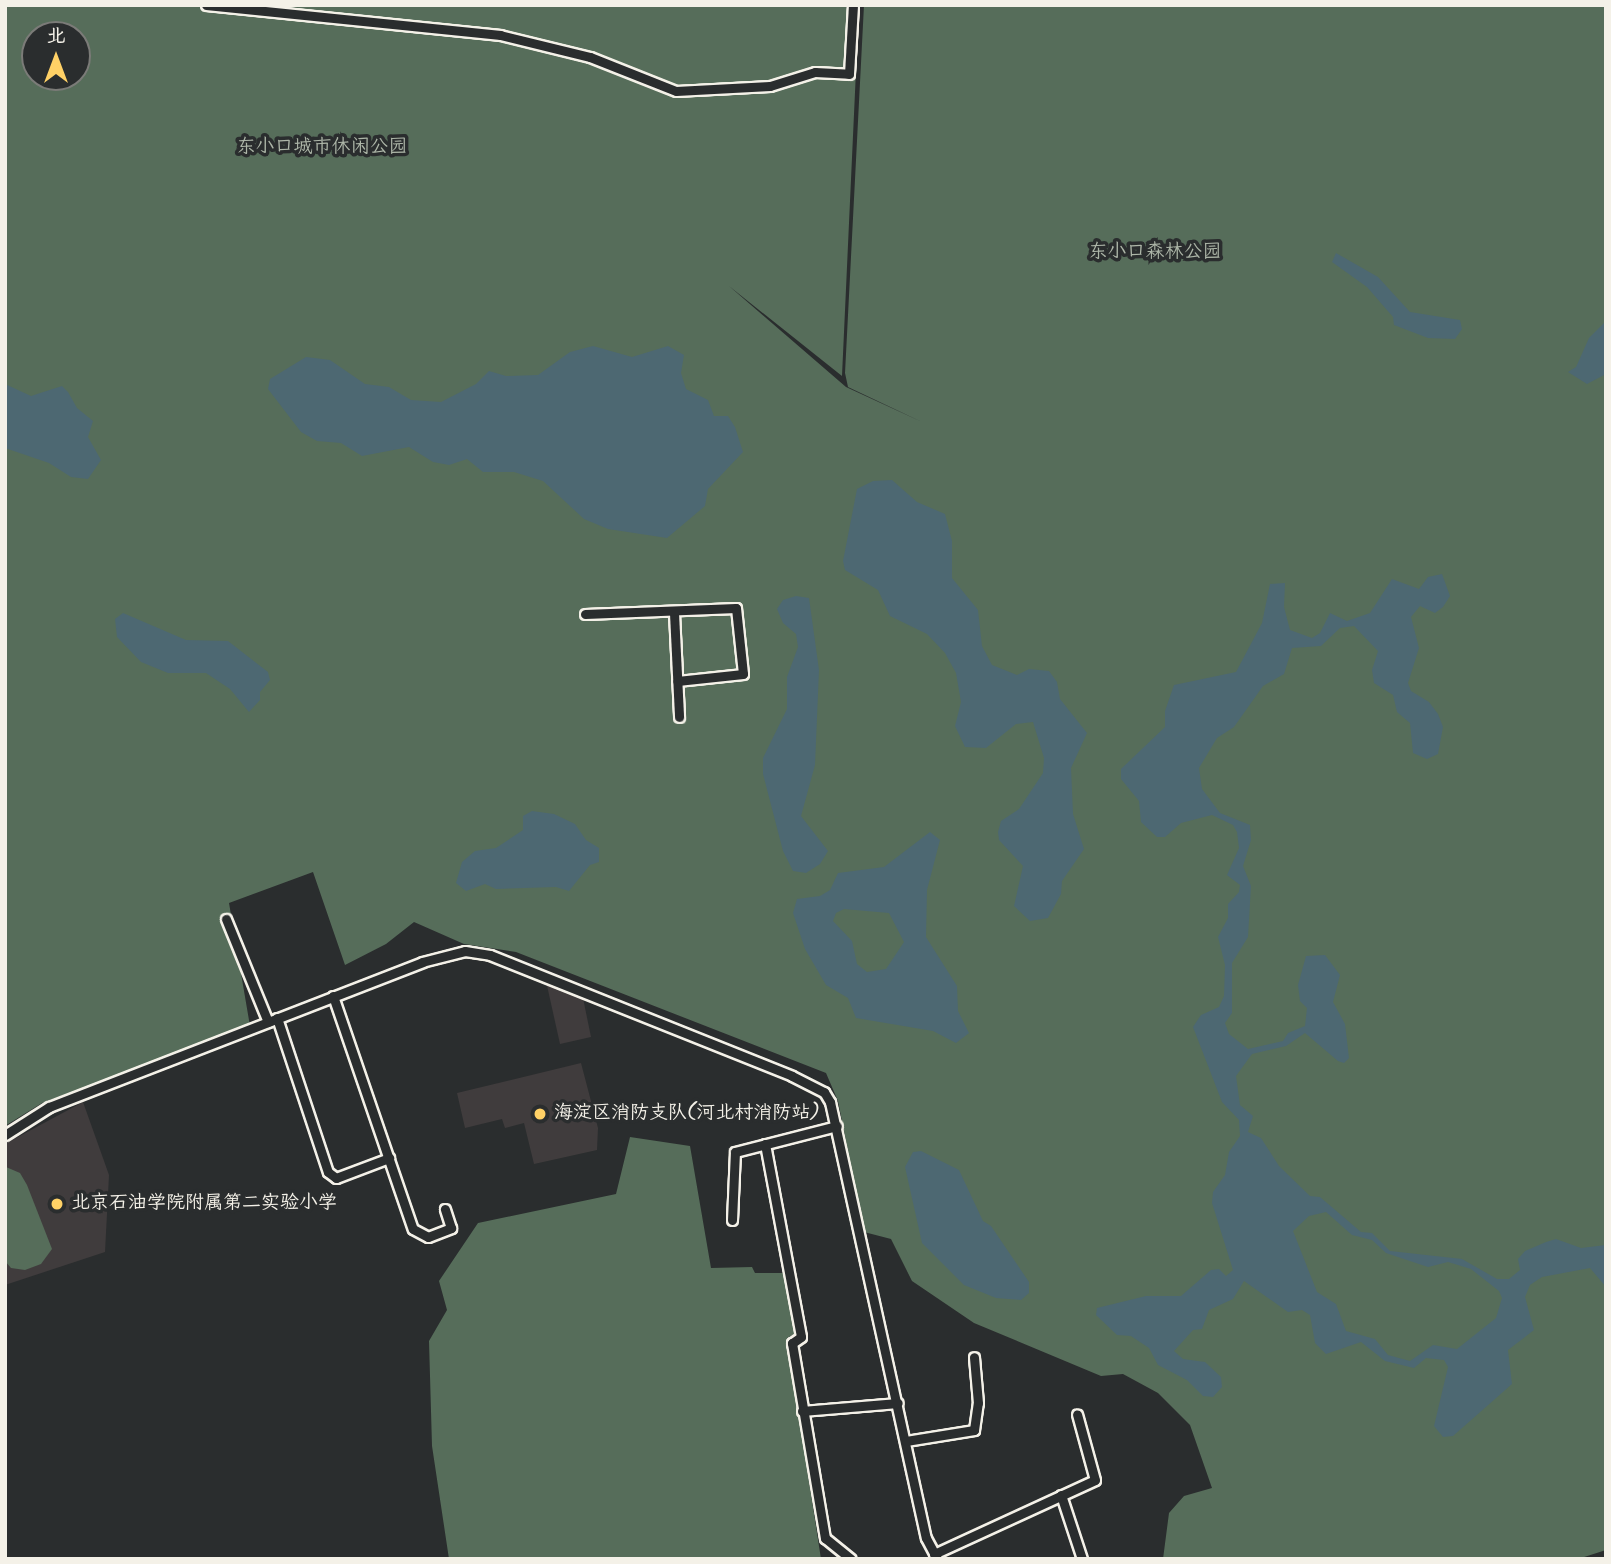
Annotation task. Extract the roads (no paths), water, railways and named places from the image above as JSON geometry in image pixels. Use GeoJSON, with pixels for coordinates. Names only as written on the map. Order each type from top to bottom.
{"type":"FeatureCollection","features":[{"type":"Feature","properties":{"kind":"street"},"geometry":{"type":"LineString","coordinates":[[206,5],[500,35],[590,57],[676,91],[770,86],[815,72],[849,74],[853,5]]}},
{"type":"Feature","properties":{"kind":"street"},"geometry":{"type":"LineString","coordinates":[[585,614],[641,609],[674,613],[736,608],[746,668],[743,674],[677,681]]}},
{"type":"Feature","properties":{"kind":"street"},"geometry":{"type":"LineString","coordinates":[[674,613],[679,717]]}},
{"type":"Feature","properties":{"kind":"street"},"geometry":{"type":"LineString","coordinates":[[226,919],[273,1020],[328,1172],[336,1178],[389,1158]]}},
{"type":"Feature","properties":{"kind":"street"},"geometry":{"type":"LineString","coordinates":[[5,1135],[49,1107],[422,962],[465,951],[490,955],[813,1087],[830,1102],[926,1538],[935,1556],[1095,1480],[1077,1414]]}},
{"type":"Feature","properties":{"kind":"street"},"geometry":{"type":"LineString","coordinates":[[333,996],[414,1228],[428,1237],[451,1228],[444,1209]]}},
{"type":"Feature","properties":{"kind":"street"},"geometry":{"type":"LineString","coordinates":[[732,1220],[735,1152],[836,1126]]}},
{"type":"Feature","properties":{"kind":"street"},"geometry":{"type":"LineString","coordinates":[[765,1144],[802,1337],[792,1342],[825,1538],[851,1559]]}},
{"type":"Feature","properties":{"kind":"street"},"geometry":{"type":"LineString","coordinates":[[906,1441],[974,1430],[978,1403],[974,1357]]}},
{"type":"Feature","properties":{"kind":"street"},"geometry":{"type":"LineString","coordinates":[[802,1411],[898,1403]]}},
{"type":"Feature","properties":{"kind":"street"},"geometry":{"type":"LineString","coordinates":[[1061,1495],[1071,1516],[1082,1559]]}},
{"type":"Feature","properties":{"kind":"water"},"geometry":{"type":"Polygon","coordinates":[[[1336,253],[1378,277],[1410,312],[1460,320],[1462,329],[1455,339],[1428,338],[1394,325],[1393,317],[1367,287],[1332,262],[1336,253]]]}},
{"type":"Feature","properties":{"kind":"water"},"geometry":{"type":"Polygon","coordinates":[[[1606,321],[1606,374],[1587,384],[1568,372],[1576,367],[1589,338],[1606,321]]]}},
{"type":"Feature","properties":{"kind":"water"},"geometry":{"type":"Polygon","coordinates":[[[593,346],[632,357],[668,346],[684,355],[681,373],[686,389],[708,400],[714,416],[728,416],[735,427],[743,452],[708,489],[705,506],[667,538],[608,529],[584,519],[543,481],[514,472],[483,472],[467,459],[449,465],[433,462],[409,447],[362,456],[341,443],[317,441],[301,432],[268,389],[270,379],[306,357],[330,360],[365,384],[389,387],[411,400],[441,402],[476,384],[489,371],[506,376],[538,375],[570,352],[593,346]]]}},
{"type":"Feature","properties":{"kind":"water"},"geometry":{"type":"Polygon","coordinates":[[[5,384],[31,396],[62,386],[68,392],[77,408],[93,421],[88,437],[101,460],[88,479],[71,477],[49,463],[5,448],[5,384]]]}},
{"type":"Feature","properties":{"kind":"water"},"geometry":{"type":"Polygon","coordinates":[[[892,480],[917,502],[945,514],[952,541],[952,578],[978,610],[982,646],[992,665],[1017,675],[1029,669],[1049,671],[1057,682],[1060,699],[1087,733],[1071,768],[1073,814],[1084,849],[1062,881],[1061,894],[1048,918],[1030,921],[1014,906],[1023,866],[999,840],[998,832],[1001,821],[1019,809],[1043,773],[1044,758],[1033,722],[1016,724],[986,748],[965,747],[955,726],[961,702],[956,673],[945,653],[927,634],[890,616],[878,590],[845,570],[843,561],[857,489],[873,481],[892,480]]]}},
{"type":"Feature","properties":{"kind":"water"},"geometry":{"type":"Polygon","coordinates":[[[1442,574],[1450,596],[1435,613],[1420,606],[1411,617],[1419,648],[1408,683],[1411,691],[1429,702],[1438,714],[1443,727],[1438,754],[1427,759],[1413,753],[1410,723],[1397,712],[1393,695],[1374,683],[1372,670],[1378,651],[1354,626],[1340,628],[1321,646],[1292,648],[1284,674],[1263,686],[1234,727],[1217,738],[1199,768],[1202,789],[1220,813],[1250,825],[1251,840],[1243,866],[1251,886],[1248,937],[1232,963],[1232,1013],[1225,1023],[1229,1034],[1248,1049],[1283,1041],[1288,1033],[1305,1026],[1307,1008],[1300,1001],[1298,985],[1306,956],[1325,955],[1340,975],[1333,1002],[1345,1024],[1349,1058],[1344,1063],[1338,1061],[1305,1033],[1286,1046],[1252,1054],[1236,1076],[1240,1105],[1253,1116],[1248,1132],[1261,1138],[1279,1166],[1310,1196],[1320,1197],[1361,1232],[1372,1233],[1390,1251],[1462,1259],[1497,1279],[1509,1279],[1520,1270],[1518,1259],[1525,1251],[1546,1242],[1556,1239],[1581,1248],[1606,1245],[1606,1287],[1590,1268],[1542,1277],[1530,1285],[1525,1297],[1534,1330],[1508,1350],[1512,1384],[1453,1436],[1443,1437],[1434,1426],[1448,1367],[1444,1360],[1426,1358],[1414,1368],[1385,1361],[1361,1342],[1326,1354],[1315,1343],[1310,1315],[1302,1310],[1288,1312],[1244,1281],[1233,1299],[1209,1310],[1202,1329],[1193,1330],[1174,1351],[1183,1359],[1205,1362],[1221,1377],[1222,1387],[1213,1397],[1203,1396],[1187,1380],[1158,1365],[1149,1348],[1131,1336],[1117,1335],[1096,1315],[1097,1308],[1146,1296],[1181,1296],[1211,1270],[1219,1269],[1226,1276],[1233,1270],[1212,1203],[1213,1192],[1225,1175],[1229,1152],[1240,1136],[1239,1120],[1222,1102],[1193,1027],[1201,1015],[1219,1007],[1224,996],[1225,965],[1218,937],[1228,918],[1228,904],[1239,892],[1240,885],[1227,875],[1239,848],[1237,832],[1233,825],[1212,815],[1181,823],[1165,837],[1157,837],[1141,822],[1139,801],[1121,779],[1121,769],[1165,727],[1165,711],[1174,685],[1236,672],[1262,623],[1270,584],[1285,583],[1284,607],[1290,630],[1312,638],[1320,633],[1330,613],[1347,621],[1370,613],[1392,579],[1419,589],[1428,577],[1442,574]],[[1326,1212],[1309,1216],[1293,1231],[1317,1292],[1336,1304],[1346,1331],[1375,1339],[1388,1355],[1410,1361],[1433,1345],[1457,1349],[1496,1318],[1502,1298],[1499,1291],[1471,1269],[1448,1262],[1428,1267],[1386,1253],[1372,1240],[1352,1235],[1326,1212]]]}},
{"type":"Feature","properties":{"kind":"water"},"geometry":{"type":"Polygon","coordinates":[[[796,596],[809,598],[819,670],[815,765],[801,816],[828,851],[820,864],[806,873],[793,871],[783,851],[763,774],[763,758],[787,709],[787,677],[798,647],[796,634],[783,623],[777,609],[783,600],[796,596]]]}},
{"type":"Feature","properties":{"kind":"water"},"geometry":{"type":"Polygon","coordinates":[[[123,613],[186,640],[228,641],[268,672],[270,680],[260,692],[260,700],[249,712],[230,689],[206,673],[168,673],[141,662],[117,637],[115,619],[123,613]]]}},
{"type":"Feature","properties":{"kind":"water"},"geometry":{"type":"Polygon","coordinates":[[[532,811],[554,814],[575,824],[586,840],[599,848],[599,862],[590,865],[569,891],[556,887],[496,889],[485,884],[466,891],[456,883],[462,862],[475,851],[496,848],[523,830],[523,816],[532,811]]]}},
{"type":"Feature","properties":{"kind":"water"},"geometry":{"type":"Polygon","coordinates":[[[930,832],[940,840],[927,890],[926,937],[957,986],[958,1011],[969,1033],[956,1043],[933,1031],[856,1018],[848,998],[826,985],[805,949],[793,913],[797,899],[820,896],[830,890],[838,873],[884,867],[930,832]],[[844,909],[836,913],[833,921],[852,941],[857,964],[867,972],[886,969],[904,942],[889,913],[844,909]]]}},
{"type":"Feature","properties":{"kind":"water"},"geometry":{"type":"Polygon","coordinates":[[[921,1151],[959,1170],[983,1221],[991,1226],[1029,1282],[1029,1293],[1021,1300],[996,1298],[964,1285],[922,1243],[905,1167],[913,1152],[921,1151]]]}},
{"type":"Feature","properties":{"kind":"place","name":"海淀区消防支队(河北村消防站)"},"geometry":{"type":"Point","coordinates":[540,1114]}},
{"type":"Feature","properties":{"kind":"place","name":"北京石油学院附属第二实验小学"},"geometry":{"type":"Point","coordinates":[57,1204]}},
{"type":"Feature","properties":{"kind":"park label","name":"东小口城市休闲公园"},"geometry":{"type":"Point","coordinates":[322,148]}},
{"type":"Feature","properties":{"kind":"park label","name":"东小口森林公园"},"geometry":{"type":"Point","coordinates":[1155,253]}}]}
